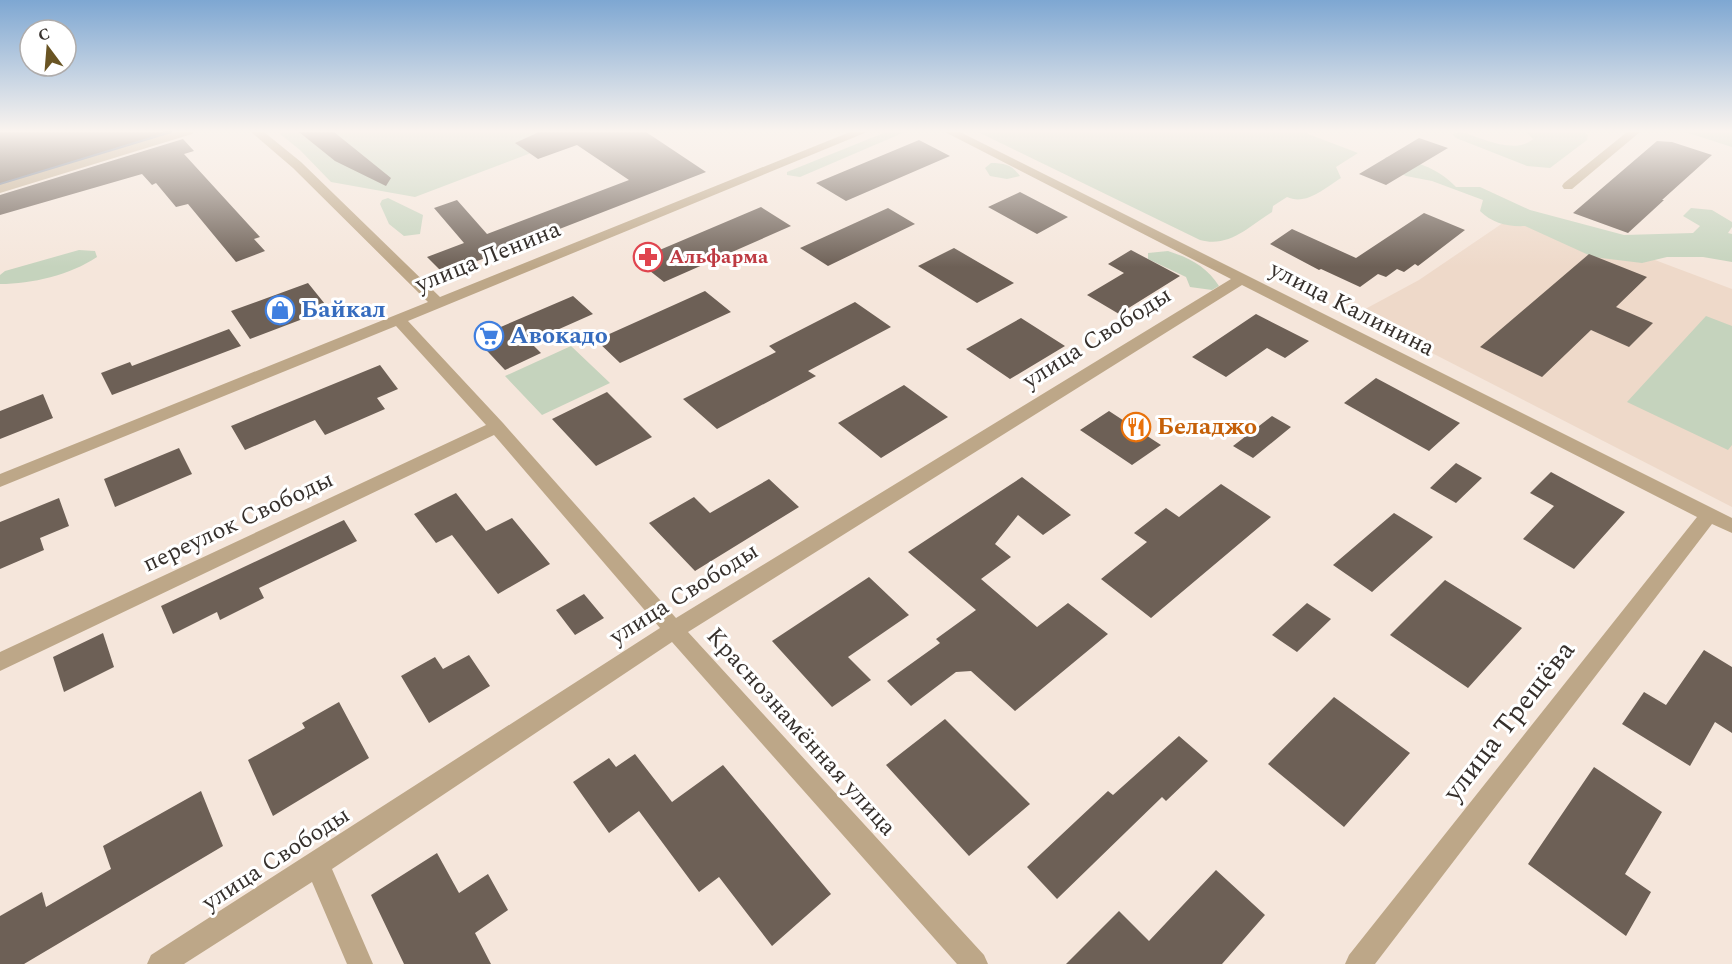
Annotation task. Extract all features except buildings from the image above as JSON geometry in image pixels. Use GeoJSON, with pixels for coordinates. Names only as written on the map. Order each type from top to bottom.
{"type":"FeatureCollection","features":[{"type":"Feature","properties":{"kind":"street"},"geometry":{"type":"LineString","coordinates":[[0,189],[40,177]]}},
{"type":"Feature","properties":{"kind":"street"},"geometry":{"type":"LineString","coordinates":[[309,177],[437,303]]}},
{"type":"Feature","properties":{"kind":"street","name":"улица Ленина"},"geometry":{"type":"LineString","coordinates":[[0,481],[749,177]]}},
{"type":"Feature","properties":{"kind":"street","name":"улица Калинина"},"geometry":{"type":"LineString","coordinates":[[1040,177],[1732,526]]}},
{"type":"Feature","properties":{"kind":"street"},"geometry":{"type":"LineString","coordinates":[[1568,186],[1579,177]]}},
{"type":"Feature","properties":{"kind":"street","name":"улица Свободы"},"geometry":{"type":"LineString","coordinates":[[160,964],[674,630],[1242,279]]}},
{"type":"Feature","properties":{"kind":"street","name":"Краснознамённая улица"},"geometry":{"type":"LineString","coordinates":[[398,319],[498,427],[674,630],[975,964]]}},
{"type":"Feature","properties":{"kind":"street","name":"переулок Свободы"},"geometry":{"type":"LineString","coordinates":[[0,662],[498,427]]}},
{"type":"Feature","properties":{"kind":"street","name":"улица Трещёва"},"geometry":{"type":"LineString","coordinates":[[1358,964],[1709,515]]}},
{"type":"Feature","properties":{"kind":"street"},"geometry":{"type":"LineString","coordinates":[[317,864],[360,964]]}},
{"type":"Feature","properties":{"kind":"shaded area"},"geometry":{"type":"Polygon","coordinates":[[[1522,210],[1732,289],[1732,507],[1356,314],[1419,280],[1522,210]]]}},
{"type":"Feature","properties":{"kind":"green space"},"geometry":{"type":"Polygon","coordinates":[[[326,177],[468,177],[415,197],[331,182],[326,177]]]}},
{"type":"Feature","properties":{"kind":"green space"},"geometry":{"type":"Polygon","coordinates":[[[1070,177],[1341,178],[1308,198],[1287,197],[1273,206],[1272,212],[1229,239],[1210,242],[1200,240],[1070,177]]]}},
{"type":"Feature","properties":{"kind":"green space"},"geometry":{"type":"Polygon","coordinates":[[[1411,177],[1444,177],[1456,187],[1480,187],[1530,210],[1624,235],[1693,233],[1700,226],[1683,216],[1691,208],[1712,210],[1732,222],[1728,233],[1732,234],[1732,262],[1703,257],[1667,257],[1642,263],[1593,257],[1525,226],[1506,225],[1495,221],[1480,211],[1483,200],[1432,181],[1411,177]]]}},
{"type":"Feature","properties":{"kind":"green space"},"geometry":{"type":"Polygon","coordinates":[[[388,198],[423,215],[420,234],[404,236],[389,224],[380,204],[382,200],[388,198]]]}},
{"type":"Feature","properties":{"kind":"green space"},"geometry":{"type":"Polygon","coordinates":[[[79,250],[95,251],[97,257],[75,269],[50,277],[0,284],[0,275],[5,271],[79,250]]]}},
{"type":"Feature","properties":{"kind":"green space"},"geometry":{"type":"Polygon","coordinates":[[[1168,251],[1197,264],[1219,286],[1212,290],[1190,287],[1186,277],[1148,259],[1148,253],[1168,251]]]}},
{"type":"Feature","properties":{"kind":"green space"},"geometry":{"type":"Polygon","coordinates":[[[1706,316],[1732,326],[1732,445],[1728,450],[1627,402],[1706,316]]]}},
{"type":"Feature","properties":{"kind":"green space"},"geometry":{"type":"Polygon","coordinates":[[[571,346],[610,383],[542,415],[505,376],[571,346]]]}},
{"type":"Feature","properties":{"kind":"waterway"},"geometry":{"type":"LineString","coordinates":[[0,183],[20,177]]}},
{"type":"Feature","properties":{"kind":"place","name":"Альфарма"},"geometry":{"type":"Point","coordinates":[648,257]}},
{"type":"Feature","properties":{"kind":"place","name":"Байкал"},"geometry":{"type":"Point","coordinates":[280,310]}},
{"type":"Feature","properties":{"kind":"place","name":"Авокадо"},"geometry":{"type":"Point","coordinates":[489,336]}},
{"type":"Feature","properties":{"kind":"place","name":"Беладжо"},"geometry":{"type":"Point","coordinates":[1136,427]}}]}
